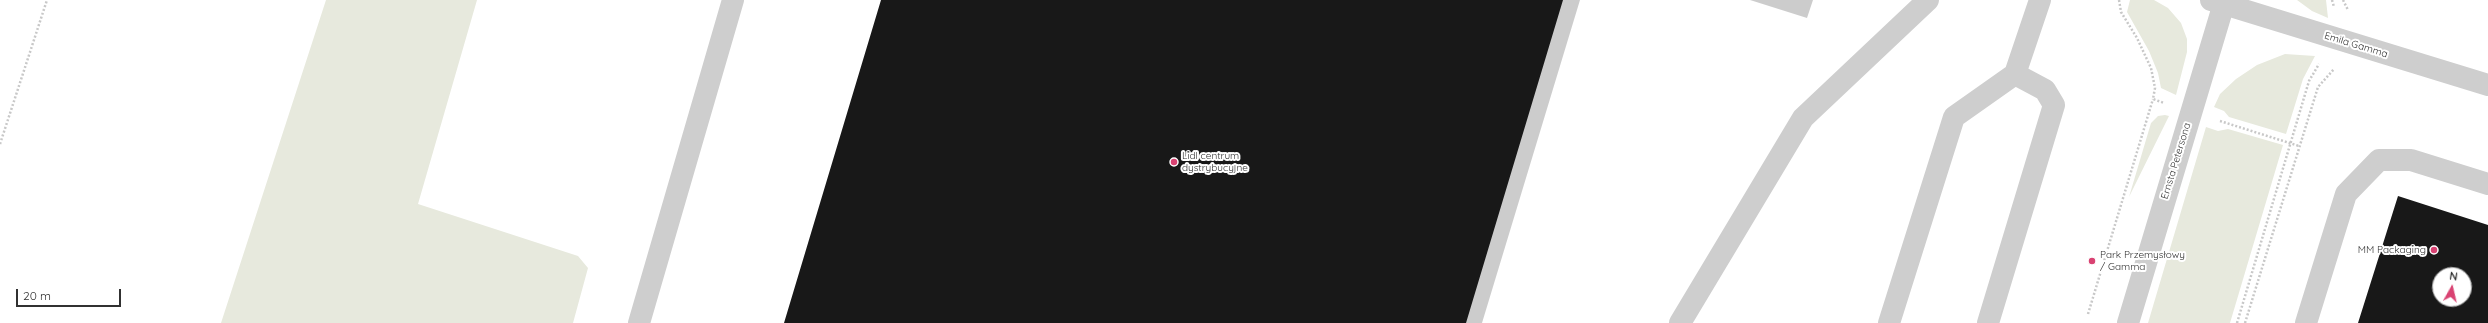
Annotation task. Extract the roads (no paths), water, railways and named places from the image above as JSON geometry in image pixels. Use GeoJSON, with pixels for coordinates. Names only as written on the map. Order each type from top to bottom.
{"type":"FeatureCollection","features":[{"type":"Feature","properties":{"kind":"street"},"geometry":{"type":"LineString","coordinates":[[639,323],[733,0]]}},
{"type":"Feature","properties":{"kind":"street"},"geometry":{"type":"LineString","coordinates":[[1680,323],[1803,118],[1928,0]]}},
{"type":"Feature","properties":{"kind":"street"},"geometry":{"type":"LineString","coordinates":[[1889,323],[1954,117],[2015,74],[2040,0]]}},
{"type":"Feature","properties":{"kind":"street","name":"Emila Gamma"},"geometry":{"type":"LineString","coordinates":[[2220,1],[2488,85]]}},
{"type":"Feature","properties":{"kind":"street","name":"Ernsta Petersona"},"geometry":{"type":"LineString","coordinates":[[2128,323],[2220,1]]}},
{"type":"Feature","properties":{"kind":"street"},"geometry":{"type":"LineString","coordinates":[[1988,323],[2054,105],[2045,90],[2015,74]]}},
{"type":"Feature","properties":{"kind":"street"},"geometry":{"type":"LineString","coordinates":[[2306,323],[2346,194],[2379,160],[2410,160],[2488,184]]}},
{"type":"Feature","properties":{"kind":"place","name":"Lidl centrum dystrybucyjne"},"geometry":{"type":"Point","coordinates":[1174,162]}},
{"type":"Feature","properties":{"kind":"place","name":"MM Packaging"},"geometry":{"type":"Point","coordinates":[2434,250]}},
{"type":"Feature","properties":{"kind":"place","name":"Park Przemysłowy / Gamma"},"geometry":{"type":"Point","coordinates":[2092,261]}}]}
